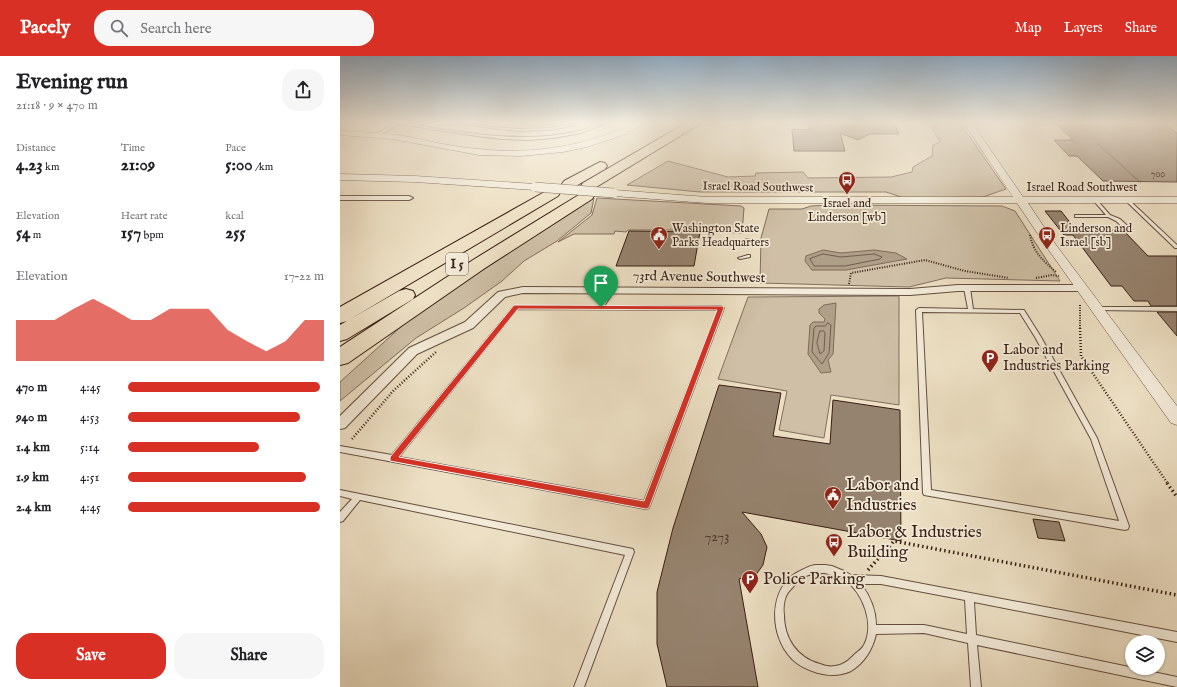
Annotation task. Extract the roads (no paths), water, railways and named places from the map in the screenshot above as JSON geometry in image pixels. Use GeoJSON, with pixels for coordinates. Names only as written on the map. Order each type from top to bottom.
{"type":"FeatureCollection","features":[{"type":"Feature","properties":{"kind":"highway","name":"I 5"},"geometry":{"type":"LineString","coordinates":[[584,190],[636,152]]}},
{"type":"Feature","properties":{"kind":"highway","name":"I 5"},"geometry":{"type":"LineString","coordinates":[[340,334],[646,152]]}},
{"type":"Feature","properties":{"kind":"highway"},"geometry":{"type":"LineString","coordinates":[[340,357],[584,190],[650,152]]}},
{"type":"Feature","properties":{"kind":"highway","name":"I 5"},"geometry":{"type":"LineString","coordinates":[[340,316],[536,195],[553,193]]}},
{"type":"Feature","properties":{"kind":"highway"},"geometry":{"type":"LineString","coordinates":[[340,305],[536,195]]}},
{"type":"Feature","properties":{"kind":"street"},"geometry":{"type":"LineString","coordinates":[[487,152],[517,154],[538,152]]}},
{"type":"Feature","properties":{"kind":"street"},"geometry":{"type":"LineString","coordinates":[[988,152],[1097,309],[1171,402],[1177,418]]}},
{"type":"Feature","properties":{"kind":"street","name":"Israel Road Southwest"},"geometry":{"type":"LineString","coordinates":[[340,177],[415,179],[536,195],[614,193],[707,200],[1177,200]]}},
{"type":"Feature","properties":{"kind":"street"},"geometry":{"type":"LineString","coordinates":[[340,198],[409,198]]}},
{"type":"Feature","properties":{"kind":"street","name":"73rd Avenue Southwest"},"geometry":{"type":"LineString","coordinates":[[340,424],[413,351],[469,325],[502,294],[522,290],[910,292],[967,288],[1082,288]]}},
{"type":"Feature","properties":{"kind":"lane"},"geometry":{"type":"LineString","coordinates":[[1095,200],[1109,216]]}},
{"type":"Feature","properties":{"kind":"lane"},"geometry":{"type":"LineString","coordinates":[[1127,200],[1177,247]]}},
{"type":"Feature","properties":{"kind":"lane"},"geometry":{"type":"LineString","coordinates":[[1076,216],[1109,216],[1118,220],[1130,231]]}},
{"type":"Feature","properties":{"kind":"lane"},"geometry":{"type":"LineString","coordinates":[[740,242],[748,240]]}},
{"type":"Feature","properties":{"kind":"lane"},"geometry":{"type":"LineString","coordinates":[[740,258],[748,256]]}},
{"type":"Feature","properties":{"kind":"lane"},"geometry":{"type":"LineString","coordinates":[[967,288],[971,310]]}},
{"type":"Feature","properties":{"kind":"lane"},"geometry":{"type":"LineString","coordinates":[[601,307],[612,290]]}},
{"type":"Feature","properties":{"kind":"lane"},"geometry":{"type":"LineString","coordinates":[[340,449],[393,459],[646,505],[721,308],[516,307],[393,459]]}},
{"type":"Feature","properties":{"kind":"lane"},"geometry":{"type":"LineString","coordinates":[[1097,309],[1177,309]]}},
{"type":"Feature","properties":{"kind":"lane"},"geometry":{"type":"LineString","coordinates":[[919,310],[971,310],[1022,311],[1038,336],[1094,438],[1125,526],[927,493],[919,310]]}},
{"type":"Feature","properties":{"kind":"lane"},"geometry":{"type":"LineString","coordinates":[[340,493],[630,552],[580,687]]}},
{"type":"Feature","properties":{"kind":"lane"},"geometry":{"type":"LineString","coordinates":[[340,518],[358,497]]}},
{"type":"Feature","properties":{"kind":"lane"},"geometry":{"type":"LineString","coordinates":[[825,569],[836,571],[851,579],[863,593],[870,609],[872,630],[867,647],[852,665],[836,672],[816,670],[800,661],[790,650],[781,633],[779,619],[780,602],[784,591],[794,579],[810,570],[825,569]]}},
{"type":"Feature","properties":{"kind":"lane"},"geometry":{"type":"LineString","coordinates":[[851,579],[880,580],[1177,637]]}},
{"type":"Feature","properties":{"kind":"lane"},"geometry":{"type":"LineString","coordinates":[[968,598],[976,687]]}},
{"type":"Feature","properties":{"kind":"lane"},"geometry":{"type":"LineString","coordinates":[[872,630],[924,629],[1166,683],[1177,682]]}},
{"type":"Feature","properties":{"kind":"water"},"geometry":{"type":"Polygon","coordinates":[[[823,250],[841,253],[874,250],[896,253],[907,259],[846,270],[812,270],[805,261],[806,256],[823,250]]]}},
{"type":"Feature","properties":{"kind":"water"},"geometry":{"type":"Polygon","coordinates":[[[836,303],[833,354],[828,360],[831,372],[821,373],[808,354],[810,325],[813,322],[824,322],[825,319],[819,313],[819,309],[824,305],[836,303]]]}},
{"type":"Feature","properties":{"kind":"place","name":"Israel and Linderson [wb]"},"geometry":{"type":"Point","coordinates":[847,195]}},
{"type":"Feature","properties":{"kind":"place","name":"Washington State Parks Headquarters"},"geometry":{"type":"Point","coordinates":[659,250]}},
{"type":"Feature","properties":{"kind":"place","name":"Linderson and Israel [sb]"},"geometry":{"type":"Point","coordinates":[1047,250]}},
{"type":"Feature","properties":{"kind":"place","name":"Labor and Industries Parking"},"geometry":{"type":"Point","coordinates":[990,373]}},
{"type":"Feature","properties":{"kind":"place","name":"Labor and Industries"},"geometry":{"type":"Point","coordinates":[833,510]}},
{"type":"Feature","properties":{"kind":"place","name":"Labor & Industries Building"},"geometry":{"type":"Point","coordinates":[834,557]}},
{"type":"Feature","properties":{"kind":"place","name":"Police Parking"},"geometry":{"type":"Point","coordinates":[750,594]}}]}
